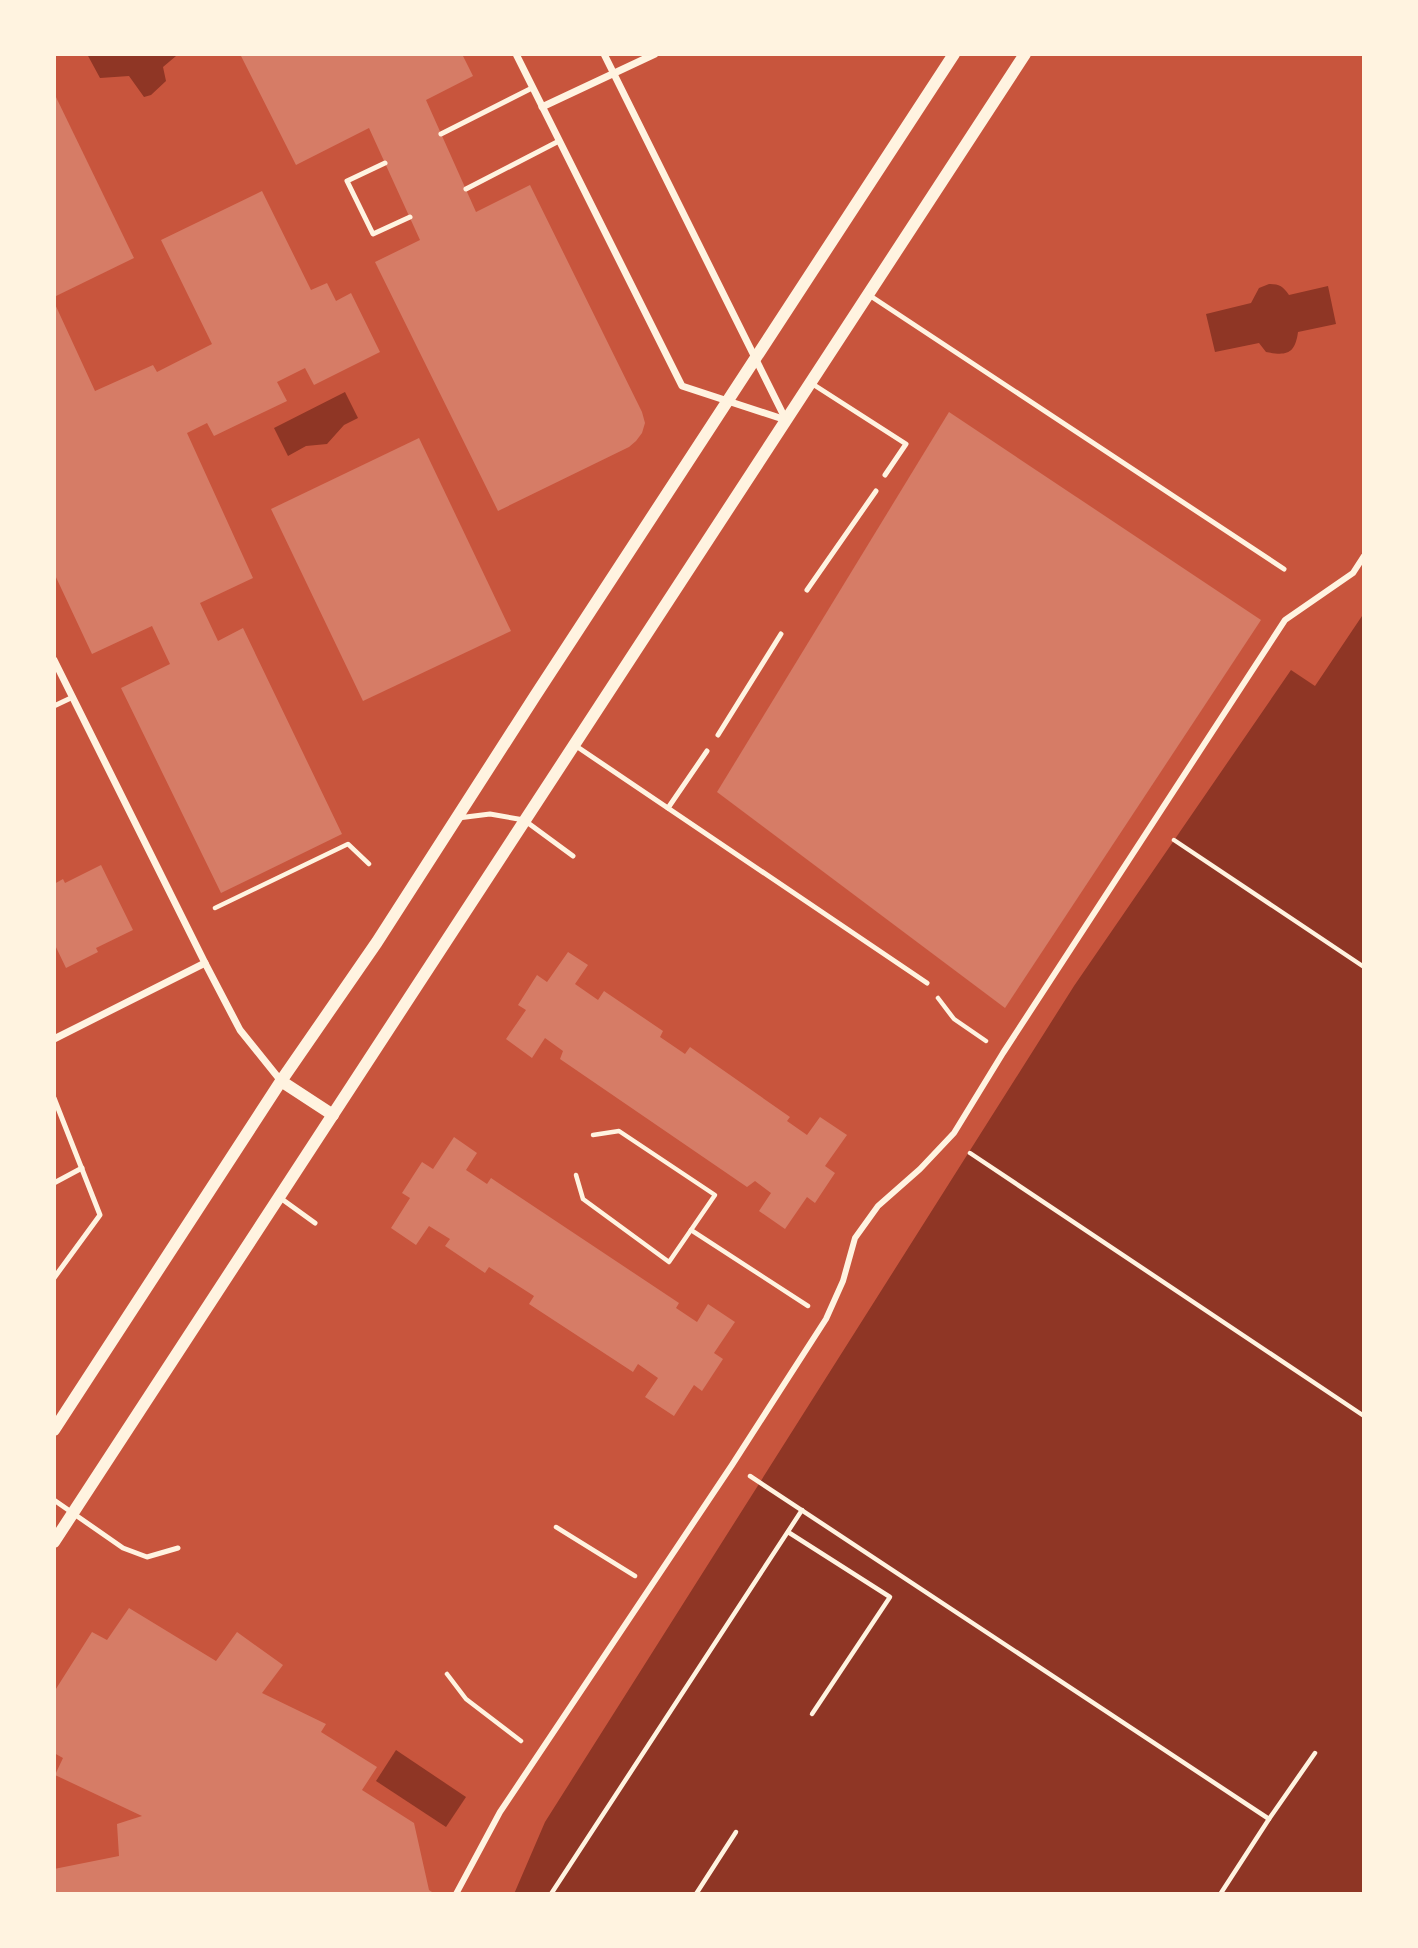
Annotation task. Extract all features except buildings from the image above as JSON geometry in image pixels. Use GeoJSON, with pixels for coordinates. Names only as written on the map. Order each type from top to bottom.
{"type":"FeatureCollection","features":[{"type":"Feature","properties":{"kind":"street"},"geometry":{"type":"LineString","coordinates":[[516,54],[682,386],[787,421]]}},
{"type":"Feature","properties":{"kind":"street"},"geometry":{"type":"LineString","coordinates":[[604,54],[787,421]]}},
{"type":"Feature","properties":{"kind":"street"},"geometry":{"type":"LineString","coordinates":[[542,107],[655,54]]}},
{"type":"Feature","properties":{"kind":"street"},"geometry":{"type":"LineString","coordinates":[[54,1430],[281,1082],[377,942],[954,54]]}},
{"type":"Feature","properties":{"kind":"street"},"geometry":{"type":"LineString","coordinates":[[54,1542],[1025,54]]}},
{"type":"Feature","properties":{"kind":"street"},"geometry":{"type":"LineString","coordinates":[[456,1894],[500,1812],[732,1465],[826,1318],[843,1281],[855,1238],[878,1206],[920,1169],[954,1133],[1003,1053],[1285,620],[1353,573],[1364,556]]}},
{"type":"Feature","properties":{"kind":"street"},"geometry":{"type":"LineString","coordinates":[[54,660],[240,1030],[281,1082],[333,1115]]}},
{"type":"Feature","properties":{"kind":"street"},"geometry":{"type":"LineString","coordinates":[[54,1039],[205,963]]}},
{"type":"Feature","properties":{"kind":"lane"},"geometry":{"type":"LineString","coordinates":[[441,134],[532,88]]}},
{"type":"Feature","properties":{"kind":"lane"},"geometry":{"type":"LineString","coordinates":[[466,189],[559,141]]}},
{"type":"Feature","properties":{"kind":"lane"},"geometry":{"type":"LineString","coordinates":[[385,163],[347,181],[373,234],[410,217]]}},
{"type":"Feature","properties":{"kind":"lane"},"geometry":{"type":"LineString","coordinates":[[868,294],[1284,569]]}},
{"type":"Feature","properties":{"kind":"lane"},"geometry":{"type":"LineString","coordinates":[[811,383],[906,444],[885,475]]}},
{"type":"Feature","properties":{"kind":"lane"},"geometry":{"type":"LineString","coordinates":[[807,590],[876,491]]}},
{"type":"Feature","properties":{"kind":"lane"},"geometry":{"type":"LineString","coordinates":[[718,735],[781,634]]}},
{"type":"Feature","properties":{"kind":"lane"},"geometry":{"type":"LineString","coordinates":[[54,706],[73,697]]}},
{"type":"Feature","properties":{"kind":"lane"},"geometry":{"type":"LineString","coordinates":[[575,745],[927,983]]}},
{"type":"Feature","properties":{"kind":"lane"},"geometry":{"type":"LineString","coordinates":[[668,808],[707,751]]}},
{"type":"Feature","properties":{"kind":"lane"},"geometry":{"type":"LineString","coordinates":[[455,819],[490,814],[524,820],[573,856]]}},
{"type":"Feature","properties":{"kind":"lane"},"geometry":{"type":"LineString","coordinates":[[54,1098],[100,1215],[54,1278]]}},
{"type":"Feature","properties":{"kind":"lane"},"geometry":{"type":"LineString","coordinates":[[54,1183],[82,1168]]}},
{"type":"Feature","properties":{"kind":"lane"},"geometry":{"type":"LineString","coordinates":[[279,1197],[315,1223]]}},
{"type":"Feature","properties":{"kind":"lane"},"geometry":{"type":"LineString","coordinates":[[54,1500],[123,1548],[147,1557],[178,1548]]}},
{"type":"Feature","properties":{"kind":"path"},"geometry":{"type":"LineString","coordinates":[[1174,840],[1364,967]]}},
{"type":"Feature","properties":{"kind":"path"},"geometry":{"type":"LineString","coordinates":[[215,908],[348,844],[369,864]]}},
{"type":"Feature","properties":{"kind":"path"},"geometry":{"type":"LineString","coordinates":[[927,983],[954,1019],[1003,1053]]}},
{"type":"Feature","properties":{"kind":"path"},"geometry":{"type":"LineString","coordinates":[[576,1175],[583,1199],[669,1262],[715,1195],[619,1131],[593,1135]]}},
{"type":"Feature","properties":{"kind":"path"},"geometry":{"type":"LineString","coordinates":[[970,1153],[1364,1416]]}},
{"type":"Feature","properties":{"kind":"path"},"geometry":{"type":"LineString","coordinates":[[691,1230],[826,1318]]}},
{"type":"Feature","properties":{"kind":"path"},"geometry":{"type":"LineString","coordinates":[[732,1465],[1269,1819]]}},
{"type":"Feature","properties":{"kind":"path"},"geometry":{"type":"LineString","coordinates":[[551,1894],[802,1510]]}},
{"type":"Feature","properties":{"kind":"path"},"geometry":{"type":"LineString","coordinates":[[556,1527],[650,1586]]}},
{"type":"Feature","properties":{"kind":"path"},"geometry":{"type":"LineString","coordinates":[[788,1532],[890,1597],[812,1714]]}},
{"type":"Feature","properties":{"kind":"path"},"geometry":{"type":"LineString","coordinates":[[447,1674],[466,1699],[538,1755]]}},
{"type":"Feature","properties":{"kind":"path"},"geometry":{"type":"LineString","coordinates":[[1222,1893],[1315,1753]]}},
{"type":"Feature","properties":{"kind":"path"},"geometry":{"type":"LineString","coordinates":[[696,1894],[736,1832]]}},
{"type":"Feature","properties":{"kind":"shaded area"},"geometry":{"type":"Polygon","coordinates":[[[87,54],[176,56],[163,67],[166,81],[151,95],[144,97],[129,76],[100,78],[87,54]]]}},
{"type":"Feature","properties":{"kind":"shaded area"},"geometry":{"type":"Polygon","coordinates":[[[1269,284],[1280,286],[1289,295],[1328,286],[1336,324],[1298,332],[1295,345],[1285,353],[1266,352],[1259,343],[1215,352],[1206,314],[1251,303],[1259,288],[1269,284]]]}},
{"type":"Feature","properties":{"kind":"shaded area"},"geometry":{"type":"Polygon","coordinates":[[[345,392],[358,418],[344,425],[327,444],[306,446],[288,456],[274,428],[345,392]]]}},
{"type":"Feature","properties":{"kind":"shaded area"},"geometry":{"type":"Polygon","coordinates":[[[1364,613],[1364,1894],[514,1894],[545,1822],[1074,986],[1291,670],[1315,686],[1364,613]]]}},
{"type":"Feature","properties":{"kind":"shaded area"},"geometry":{"type":"Polygon","coordinates":[[[396,1750],[466,1797],[446,1827],[376,1781],[396,1750]]]}}]}
